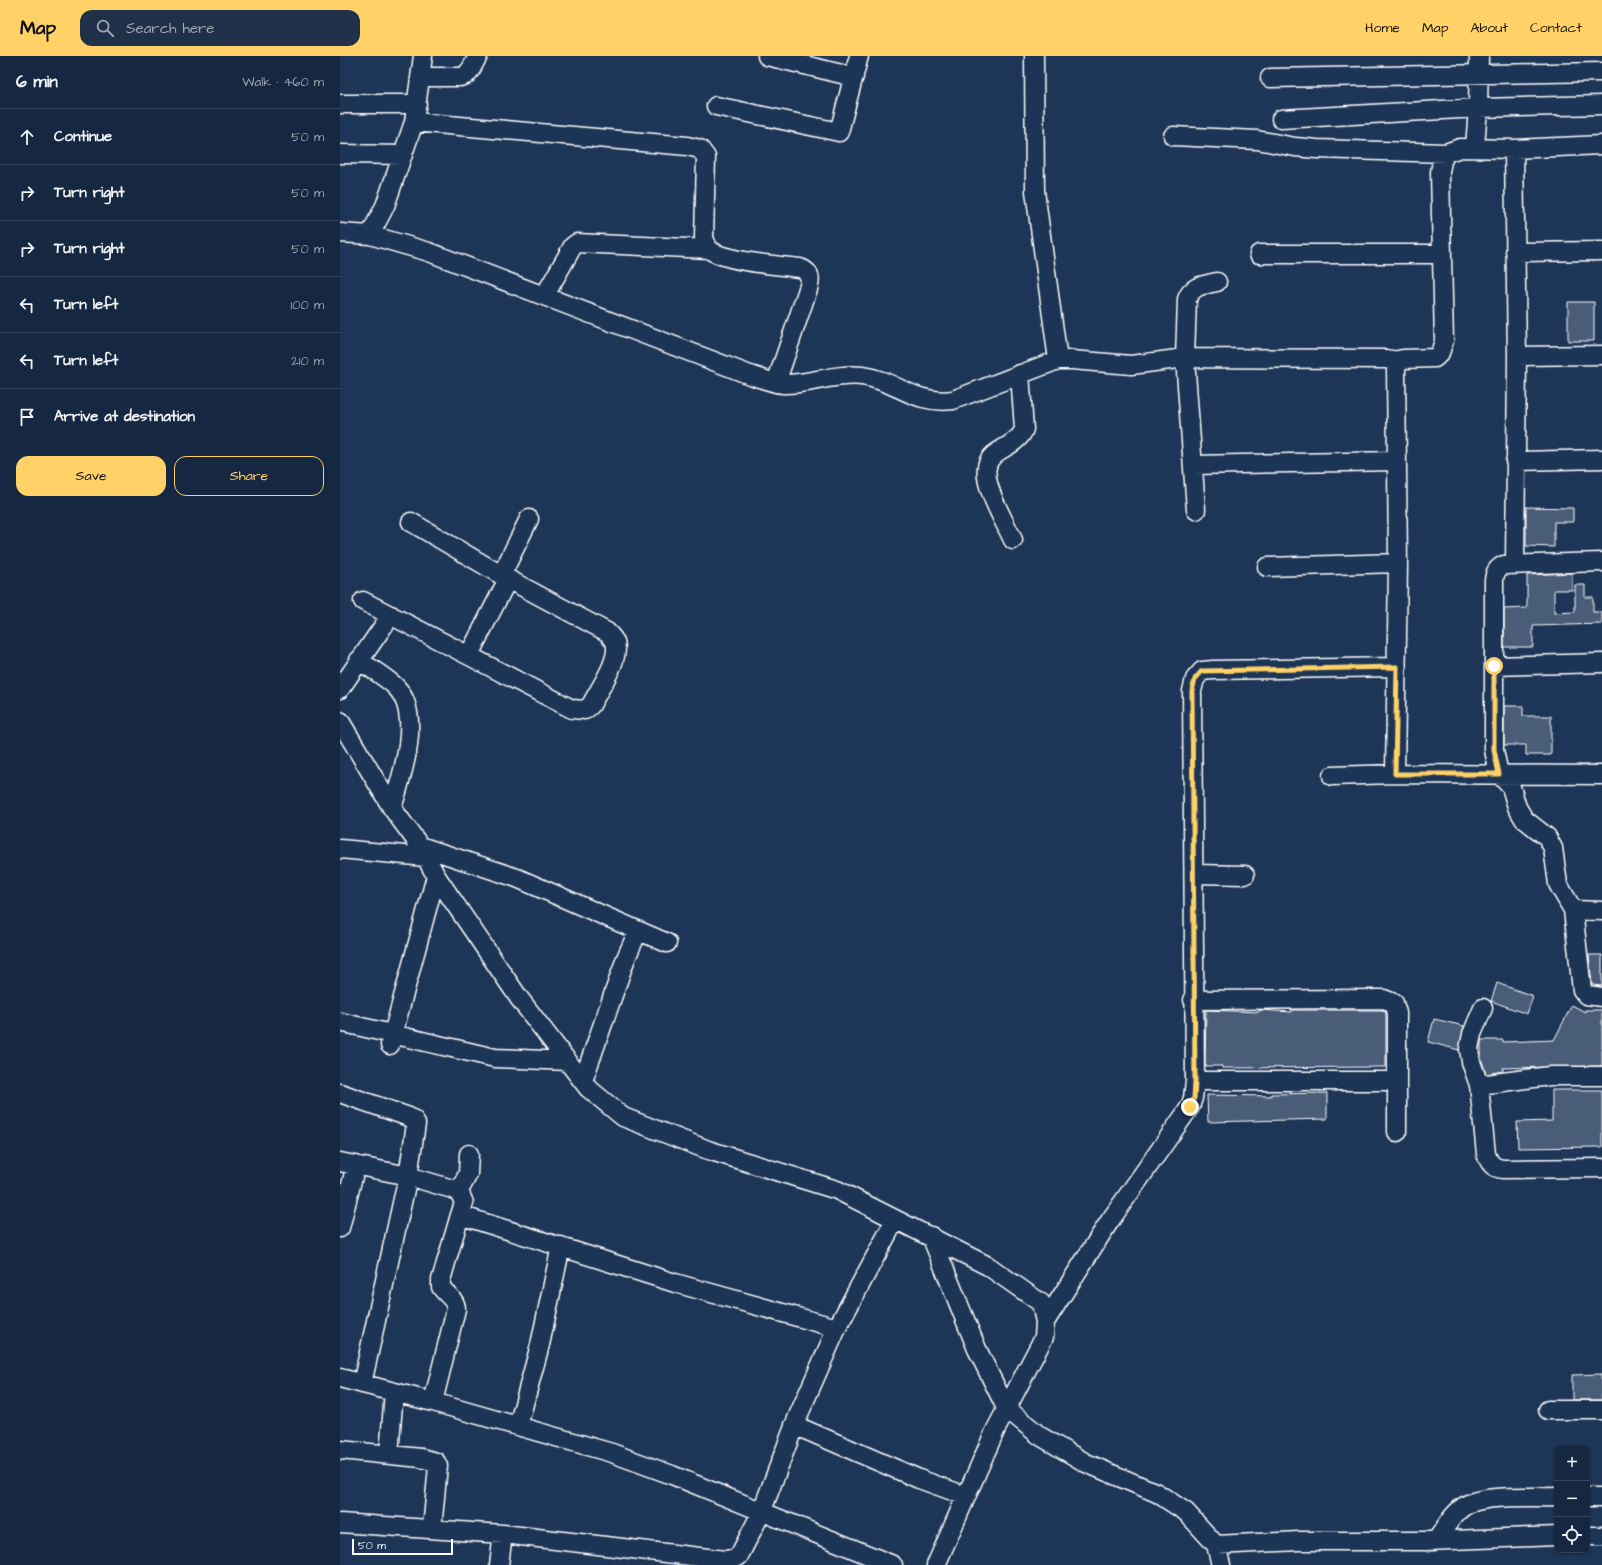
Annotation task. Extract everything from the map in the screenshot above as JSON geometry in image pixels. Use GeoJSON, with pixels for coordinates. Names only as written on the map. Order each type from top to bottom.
{"type":"FeatureCollection","features":[{"type":"Feature","properties":{"kind":"street"},"geometry":{"type":"LineString","coordinates":[[370,235],[385,206],[414,122],[423,56]]}},
{"type":"Feature","properties":{"kind":"street"},"geometry":{"type":"LineString","coordinates":[[421,77],[460,77],[466,75],[478,56]]}},
{"type":"Feature","properties":{"kind":"street"},"geometry":{"type":"LineString","coordinates":[[767,56],[854,77]]}},
{"type":"Feature","properties":{"kind":"street"},"geometry":{"type":"LineString","coordinates":[[716,106],[839,132],[859,56]]}},
{"type":"Feature","properties":{"kind":"street"},"geometry":{"type":"LineString","coordinates":[[1034,56],[1035,191],[1058,360]]}},
{"type":"Feature","properties":{"kind":"street"},"geometry":{"type":"LineString","coordinates":[[1475,147],[1478,108],[1479,56]]}},
{"type":"Feature","properties":{"kind":"street"},"geometry":{"type":"LineString","coordinates":[[1270,78],[1602,72]]}},
{"type":"Feature","properties":{"kind":"street"},"geometry":{"type":"LineString","coordinates":[[340,104],[417,104]]}},
{"type":"Feature","properties":{"kind":"street"},"geometry":{"type":"LineString","coordinates":[[1281,119],[1478,108],[1602,105]]}},
{"type":"Feature","properties":{"kind":"street"},"geometry":{"type":"LineString","coordinates":[[414,122],[687,146],[700,149],[706,157],[704,238],[709,249]]}},
{"type":"Feature","properties":{"kind":"street"},"geometry":{"type":"LineString","coordinates":[[1173,136],[1257,140],[1295,147],[1317,149],[1446,153],[1454,149],[1475,147],[1514,149],[1602,145]]}},
{"type":"Feature","properties":{"kind":"street"},"geometry":{"type":"LineString","coordinates":[[1514,149],[1514,252],[1517,356],[1515,564]]}},
{"type":"Feature","properties":{"kind":"street"},"geometry":{"type":"LineString","coordinates":[[340,233],[370,235],[429,252],[750,375],[776,383],[783,384],[846,375],[863,376],[926,400],[940,402],[953,400],[1058,360],[1131,365],[1185,358],[1386,359],[1398,361],[1403,359],[1435,358],[1440,353],[1444,341],[1440,172],[1442,161],[1446,153]]}},
{"type":"Feature","properties":{"kind":"street"},"geometry":{"type":"LineString","coordinates":[[340,154],[403,155]]}},
{"type":"Feature","properties":{"kind":"street"},"geometry":{"type":"LineString","coordinates":[[545,296],[573,246],[577,243],[709,249],[718,254],[759,263],[806,270],[810,274],[810,283],[776,383]]}},
{"type":"Feature","properties":{"kind":"street"},"geometry":{"type":"LineString","coordinates":[[1514,252],[1602,251]]}},
{"type":"Feature","properties":{"kind":"street"},"geometry":{"type":"LineString","coordinates":[[1258,254],[1442,254]]}},
{"type":"Feature","properties":{"kind":"street"},"geometry":{"type":"LineString","coordinates":[[1196,510],[1194,465],[1185,358],[1187,299],[1190,291],[1198,286],[1217,282]]}},
{"type":"Feature","properties":{"kind":"street"},"geometry":{"type":"LineString","coordinates":[[1517,356],[1602,355]]}},
{"type":"Feature","properties":{"kind":"street"},"geometry":{"type":"LineString","coordinates":[[1395,774],[1398,563],[1396,369],[1398,361]]}},
{"type":"Feature","properties":{"kind":"street"},"geometry":{"type":"LineString","coordinates":[[1013,540],[992,493],[987,479],[986,468],[991,457],[1022,435],[1024,429],[1020,374]]}},
{"type":"Feature","properties":{"kind":"street"},"geometry":{"type":"LineString","coordinates":[[1515,461],[1602,459]]}},
{"type":"Feature","properties":{"kind":"street"},"geometry":{"type":"LineString","coordinates":[[1194,465],[1397,461]]}},
{"type":"Feature","properties":{"kind":"street"},"geometry":{"type":"LineString","coordinates":[[469,655],[529,519]]}},
{"type":"Feature","properties":{"kind":"street"},"geometry":{"type":"LineString","coordinates":[[364,601],[572,709],[579,711],[585,710],[591,705],[616,658],[617,649],[614,640],[607,632],[411,522]]}},
{"type":"Feature","properties":{"kind":"street"},"geometry":{"type":"LineString","coordinates":[[1602,562],[1515,564],[1499,567],[1495,576],[1494,666],[1494,750],[1499,774],[1511,788],[1517,807],[1524,819],[1548,838],[1553,848],[1558,884],[1573,910],[1582,990],[1586,995],[1602,998]]}},
{"type":"Feature","properties":{"kind":"street"},"geometry":{"type":"LineString","coordinates":[[1267,566],[1398,563]]}},
{"type":"Feature","properties":{"kind":"street"},"geometry":{"type":"LineString","coordinates":[[340,689],[391,615]]}},
{"type":"Feature","properties":{"kind":"street"},"geometry":{"type":"LineString","coordinates":[[359,660],[396,687],[405,700],[409,718],[408,741],[402,773],[392,808]]}},
{"type":"Feature","properties":{"kind":"street"},"geometry":{"type":"LineString","coordinates":[[1494,666],[1602,663]]}},
{"type":"Feature","properties":{"kind":"street"},"geometry":{"type":"LineString","coordinates":[[1045,1322],[1109,1222],[1190,1107],[1194,1098],[1192,691],[1195,679],[1202,671],[1397,667]]}},
{"type":"Feature","properties":{"kind":"street"},"geometry":{"type":"LineString","coordinates":[[340,720],[392,808],[423,852],[436,876],[520,998],[588,1088],[623,1117],[630,1120],[708,1150],[837,1190],[988,1266],[1041,1303],[1045,1322],[1044,1337],[1006,1408],[936,1565]]}},
{"type":"Feature","properties":{"kind":"street"},"geometry":{"type":"LineString","coordinates":[[1332,776],[1395,774],[1602,775]]}},
{"type":"Feature","properties":{"kind":"street"},"geometry":{"type":"LineString","coordinates":[[340,849],[423,852],[517,878],[667,943]]}},
{"type":"Feature","properties":{"kind":"street"},"geometry":{"type":"LineString","coordinates":[[1194,874],[1245,875]]}},
{"type":"Feature","properties":{"kind":"street"},"geometry":{"type":"LineString","coordinates":[[385,1038],[436,876]]}},
{"type":"Feature","properties":{"kind":"street"},"geometry":{"type":"LineString","coordinates":[[1573,910],[1602,911]]}},
{"type":"Feature","properties":{"kind":"street"},"geometry":{"type":"LineString","coordinates":[[582,1081],[626,958],[638,931]]}},
{"type":"Feature","properties":{"kind":"street"},"geometry":{"type":"LineString","coordinates":[[1193,1000],[1384,998],[1394,1003],[1396,1013],[1397,1132]]}},
{"type":"Feature","properties":{"kind":"street"},"geometry":{"type":"LineString","coordinates":[[1483,1008],[1472,1034],[1469,1049],[1471,1062],[1479,1085],[1486,1154],[1490,1164],[1496,1168],[1602,1168]]}},
{"type":"Feature","properties":{"kind":"street"},"geometry":{"type":"LineString","coordinates":[[340,1022],[385,1038],[495,1058],[568,1061]]}},
{"type":"Feature","properties":{"kind":"street"},"geometry":{"type":"LineString","coordinates":[[1479,1085],[1550,1076],[1602,1076]]}},
{"type":"Feature","properties":{"kind":"street"},"geometry":{"type":"LineString","coordinates":[[1195,1082],[1397,1081]]}},
{"type":"Feature","properties":{"kind":"street"},"geometry":{"type":"LineString","coordinates":[[340,1093],[414,1120],[416,1131],[408,1176],[362,1384]]}},
{"type":"Feature","properties":{"kind":"street"},"geometry":{"type":"LineString","coordinates":[[459,1191],[468,1174],[469,1154]]}},
{"type":"Feature","properties":{"kind":"street"},"geometry":{"type":"LineString","coordinates":[[340,1228],[348,1163],[408,1176],[459,1191]]}},
{"type":"Feature","properties":{"kind":"street"},"geometry":{"type":"LineString","coordinates":[[433,1402],[456,1310],[456,1304],[441,1287],[441,1280],[464,1203],[459,1191]]}},
{"type":"Feature","properties":{"kind":"street"},"geometry":{"type":"LineString","coordinates":[[460,1215],[675,1283],[837,1328]]}},
{"type":"Feature","properties":{"kind":"street"},"geometry":{"type":"LineString","coordinates":[[340,1523],[503,1534],[732,1560],[739,1556],[761,1513],[794,1425],[837,1328],[895,1220]]}},
{"type":"Feature","properties":{"kind":"street"},"geometry":{"type":"LineString","coordinates":[[931,1236],[976,1349],[1006,1408],[1040,1436],[1086,1463],[1157,1494],[1186,1512],[1216,1545],[1221,1565]]}},
{"type":"Feature","properties":{"kind":"street"},"geometry":{"type":"LineString","coordinates":[[518,1426],[540,1345],[560,1246]]}},
{"type":"Feature","properties":{"kind":"street"},"geometry":{"type":"LineString","coordinates":[[340,1378],[433,1402],[612,1453],[672,1475],[761,1513],[893,1565]]}},
{"type":"Feature","properties":{"kind":"street"},"geometry":{"type":"LineString","coordinates":[[389,1454],[394,1392]]}},
{"type":"Feature","properties":{"kind":"street"},"geometry":{"type":"LineString","coordinates":[[1548,1410],[1602,1410]]}},
{"type":"Feature","properties":{"kind":"street"},"geometry":{"type":"LineString","coordinates":[[794,1425],[919,1479],[966,1496]]}},
{"type":"Feature","properties":{"kind":"street"},"geometry":{"type":"LineString","coordinates":[[340,1450],[389,1454],[421,1458],[436,1462],[438,1466],[432,1529]]}},
{"type":"Feature","properties":{"kind":"street"},"geometry":{"type":"LineString","coordinates":[[1590,1497],[1602,1497]]}},
{"type":"Feature","properties":{"kind":"street"},"geometry":{"type":"LineString","coordinates":[[1436,1541],[1457,1513],[1468,1504],[1487,1499],[1554,1498]]}},
{"type":"Feature","properties":{"kind":"street"},"geometry":{"type":"LineString","coordinates":[[499,1565],[503,1534]]}},
{"type":"Feature","properties":{"kind":"street"},"geometry":{"type":"LineString","coordinates":[[1216,1545],[1298,1541],[1436,1541],[1554,1536]]}},
{"type":"Feature","properties":{"kind":"street"},"geometry":{"type":"LineString","coordinates":[[1590,1536],[1602,1536]]}},
{"type":"Feature","properties":{"kind":"building"},"geometry":{"type":"Polygon","coordinates":[[[1568,302],[1594,302],[1594,341],[1568,341],[1568,302]]]}},
{"type":"Feature","properties":{"kind":"building"},"geometry":{"type":"Polygon","coordinates":[[[1526,507],[1573,508],[1573,522],[1554,522],[1554,547],[1526,546],[1526,507]]]}},
{"type":"Feature","properties":{"kind":"building"},"geometry":{"type":"Polygon","coordinates":[[[1572,573],[1572,590],[1554,590],[1554,613],[1575,612],[1575,585],[1585,585],[1585,597],[1593,597],[1593,612],[1602,612],[1602,624],[1533,626],[1533,647],[1504,647],[1504,609],[1527,608],[1527,575],[1572,573]]]}},
{"type":"Feature","properties":{"kind":"building"},"geometry":{"type":"Polygon","coordinates":[[[1504,706],[1523,706],[1523,716],[1551,716],[1551,755],[1526,755],[1526,745],[1504,745],[1504,706]]]}},
{"type":"Feature","properties":{"kind":"building"},"geometry":{"type":"Polygon","coordinates":[[[1589,955],[1602,955],[1602,986],[1592,985],[1589,955]]]}},
{"type":"Feature","properties":{"kind":"building"},"geometry":{"type":"Polygon","coordinates":[[[1497,983],[1533,996],[1527,1014],[1491,1001],[1497,983]]]}},
{"type":"Feature","properties":{"kind":"building"},"geometry":{"type":"Polygon","coordinates":[[[1572,1005],[1585,1012],[1585,1010],[1602,1010],[1602,1066],[1503,1068],[1503,1071],[1486,1074],[1481,1058],[1481,1040],[1503,1040],[1503,1042],[1554,1040],[1572,1005]]]}},
{"type":"Feature","properties":{"kind":"building"},"geometry":{"type":"Polygon","coordinates":[[[1206,1010],[1259,1012],[1259,1010],[1292,1012],[1292,1010],[1382,1010],[1385,1011],[1386,1015],[1386,1067],[1222,1068],[1222,1066],[1205,1066],[1206,1010]]]}},
{"type":"Feature","properties":{"kind":"building"},"geometry":{"type":"Polygon","coordinates":[[[1434,1019],[1464,1026],[1459,1050],[1428,1042],[1434,1019]]]}},
{"type":"Feature","properties":{"kind":"building"},"geometry":{"type":"Polygon","coordinates":[[[1552,1090],[1602,1090],[1602,1147],[1518,1148],[1517,1122],[1552,1121],[1552,1090]]]}},
{"type":"Feature","properties":{"kind":"building"},"geometry":{"type":"Polygon","coordinates":[[[1327,1093],[1327,1119],[1208,1122],[1207,1095],[1271,1096],[1271,1094],[1327,1093]]]}},
{"type":"Feature","properties":{"kind":"building"},"geometry":{"type":"Polygon","coordinates":[[[1601,1374],[1602,1400],[1572,1400],[1572,1375],[1601,1374]]]}},
{"type":"Feature","properties":{"kind":"route"},"geometry":{"type":"LineString","coordinates":[[1190,1107],[1194,1098],[1195,1082],[1193,1000],[1194,874],[1192,691],[1195,679],[1202,671],[1213,670],[1397,667],[1395,774],[1499,774],[1494,750],[1494,666]]}}]}
